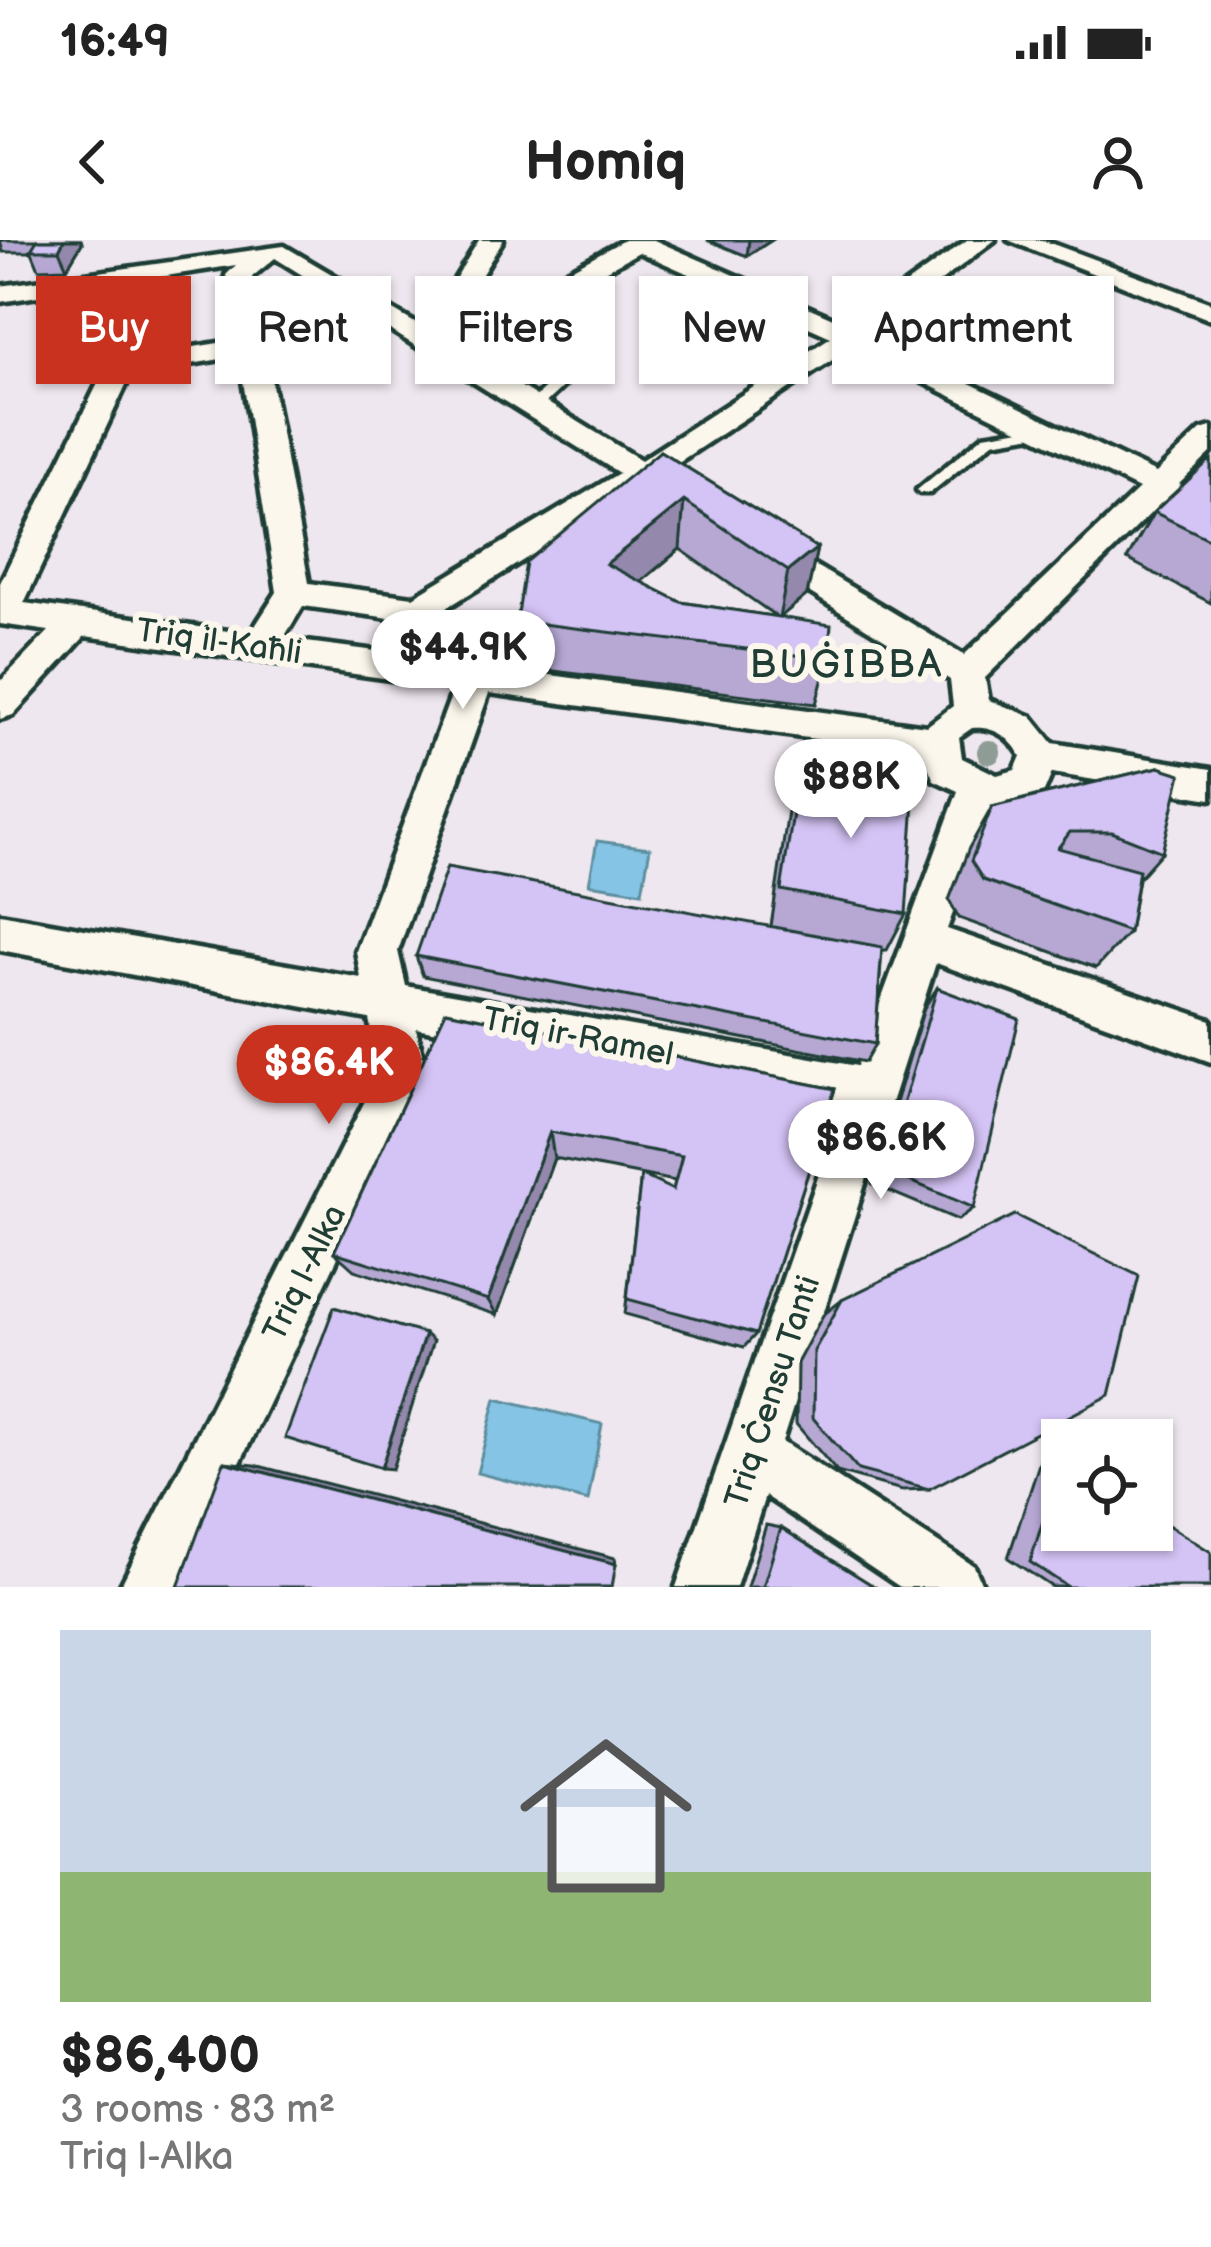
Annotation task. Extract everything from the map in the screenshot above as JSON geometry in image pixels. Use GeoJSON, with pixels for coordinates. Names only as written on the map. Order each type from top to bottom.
{"type":"FeatureCollection","features":[{"type":"Feature","properties":{"kind":"street"},"geometry":{"type":"LineString","coordinates":[[469,276],[491,240]]}},
{"type":"Feature","properties":{"kind":"street"},"geometry":{"type":"LineString","coordinates":[[934,276],[983,240]]}},
{"type":"Feature","properties":{"kind":"street"},"geometry":{"type":"LineString","coordinates":[[1020,240],[1211,312]]}},
{"type":"Feature","properties":{"kind":"street"},"geometry":{"type":"LineString","coordinates":[[568,276],[640,241],[832,327]]}},
{"type":"Feature","properties":{"kind":"street"},"geometry":{"type":"LineString","coordinates":[[0,294],[266,246],[415,338]]}},
{"type":"Feature","properties":{"kind":"street"},"geometry":{"type":"LineString","coordinates":[[238,276],[266,246]]}},
{"type":"Feature","properties":{"kind":"street"},"geometry":{"type":"LineString","coordinates":[[396,666],[418,610],[832,348]]}},
{"type":"Feature","properties":{"kind":"street"},"geometry":{"type":"LineString","coordinates":[[2,612],[120,368],[215,352]]}},
{"type":"Feature","properties":{"kind":"street"},"geometry":{"type":"LineString","coordinates":[[258,384],[294,593],[259,647]]}},
{"type":"Feature","properties":{"kind":"street"},"geometry":{"type":"LineString","coordinates":[[490,384],[706,513]]}},
{"type":"Feature","properties":{"kind":"street"},"geometry":{"type":"LineString","coordinates":[[948,384],[1211,512]]}},
{"type":"Feature","properties":{"kind":"street"},"geometry":{"type":"LineString","coordinates":[[967,674],[1211,436]]}},
{"type":"Feature","properties":{"kind":"street"},"geometry":{"type":"LineString","coordinates":[[746,538],[967,674]]}},
{"type":"Feature","properties":{"kind":"street","name":"Triq il-Kaħli"},"geometry":{"type":"LineString","coordinates":[[294,593],[418,610]]}},
{"type":"Feature","properties":{"kind":"street","name":"Triq il-Kaħli"},"geometry":{"type":"LineString","coordinates":[[2,612],[937,742]]}},
{"type":"Feature","properties":{"kind":"street"},"geometry":{"type":"LineString","coordinates":[[0,706],[77,622]]}},
{"type":"Feature","properties":{"kind":"street"},"geometry":{"type":"LineString","coordinates":[[967,674],[972,713]]}},
{"type":"Feature","properties":{"kind":"street","name":"Triq l-Alka"},"geometry":{"type":"LineString","coordinates":[[150,1587],[403,1072],[377,951],[476,678]]}},
{"type":"Feature","properties":{"kind":"street"},"geometry":{"type":"LineString","coordinates":[[1040,756],[1030,781],[1011,790],[979,788],[948,770],[937,742],[940,730],[956,716],[972,713],[1018,725],[1040,756],[1211,784]]}},
{"type":"Feature","properties":{"kind":"street","name":"Triq Ċensu Tanti"},"geometry":{"type":"LineString","coordinates":[[706,1587],[754,1456],[922,939],[979,788]]}},
{"type":"Feature","properties":{"kind":"street","name":"Triq ir-Ramel"},"geometry":{"type":"LineString","coordinates":[[0,932],[872,1091]]}},
{"type":"Feature","properties":{"kind":"street"},"geometry":{"type":"LineString","coordinates":[[922,939],[1211,1041]]}},
{"type":"Feature","properties":{"kind":"street"},"geometry":{"type":"LineString","coordinates":[[754,1456],[953,1587]]}},
{"type":"Feature","properties":{"kind":"lane"},"geometry":{"type":"LineString","coordinates":[[531,409],[557,384]]}},
{"type":"Feature","properties":{"kind":"lane"},"geometry":{"type":"LineString","coordinates":[[925,490],[989,438],[1040,430]]}},
{"type":"Feature","properties":{"kind":"water"},"geometry":{"type":"Polygon","coordinates":[[[597,841],[650,848],[642,892],[589,884],[597,841]]]}},
{"type":"Feature","properties":{"kind":"water"},"geometry":{"type":"Polygon","coordinates":[[[496,1398],[602,1424],[588,1501],[477,1473],[496,1398]]]}},
{"type":"Feature","properties":{"kind":"building"},"geometry":{"type":"Polygon","coordinates":[[[37,240],[64,240],[59,250],[31,250],[37,240]]]}},
{"type":"Feature","properties":{"kind":"building"},"geometry":{"type":"Polygon","coordinates":[[[660,451],[817,548],[788,571],[684,501],[606,564],[681,602],[831,625],[828,659],[517,621],[526,562],[660,451]]]}},
{"type":"Feature","properties":{"kind":"building"},"geometry":{"type":"Polygon","coordinates":[[[1211,460],[1211,540],[1154,512],[1211,460]]]}},
{"type":"Feature","properties":{"kind":"building"},"geometry":{"type":"Polygon","coordinates":[[[1159,767],[1181,774],[1162,852],[1112,832],[1070,832],[1058,848],[1139,870],[1129,932],[983,880],[971,861],[992,807],[1159,767]]]}},
{"type":"Feature","properties":{"kind":"building"},"geometry":{"type":"Polygon","coordinates":[[[800,769],[915,788],[906,914],[781,890],[800,769]]]}},
{"type":"Feature","properties":{"kind":"building"},"geometry":{"type":"Polygon","coordinates":[[[447,867],[882,947],[875,1044],[416,956],[447,867]]]}},
{"type":"Feature","properties":{"kind":"building"},"geometry":{"type":"Polygon","coordinates":[[[937,988],[1019,1019],[974,1208],[884,1170],[937,988]]]}},
{"type":"Feature","properties":{"kind":"building"},"geometry":{"type":"Polygon","coordinates":[[[446,1011],[835,1089],[756,1334],[627,1299],[641,1175],[673,1190],[682,1156],[550,1132],[488,1300],[334,1252],[446,1011]]]}},
{"type":"Feature","properties":{"kind":"building"},"geometry":{"type":"Polygon","coordinates":[[[1015,1215],[1139,1276],[1110,1395],[1064,1419],[1041,1419],[1041,1431],[929,1489],[858,1470],[813,1418],[814,1351],[842,1300],[1015,1215]]]}},
{"type":"Feature","properties":{"kind":"building"},"geometry":{"type":"Polygon","coordinates":[[[334,1307],[425,1334],[381,1468],[285,1438],[334,1307]]]}},
{"type":"Feature","properties":{"kind":"building"},"geometry":{"type":"Polygon","coordinates":[[[224,1462],[616,1564],[612,1587],[178,1587],[224,1462]]]}},
{"type":"Feature","properties":{"kind":"building"},"geometry":{"type":"Polygon","coordinates":[[[1041,1527],[1041,1551],[1173,1551],[1173,1528],[1211,1552],[1211,1587],[1068,1587],[1030,1562],[1041,1527]]]}},
{"type":"Feature","properties":{"kind":"building"},"geometry":{"type":"Polygon","coordinates":[[[781,1528],[875,1587],[763,1587],[781,1528]]]}},
{"type":"Feature","properties":{"kind":"district","name":"BUĠIBBA"},"geometry":{"type":"Point","coordinates":[847,665]}}]}
